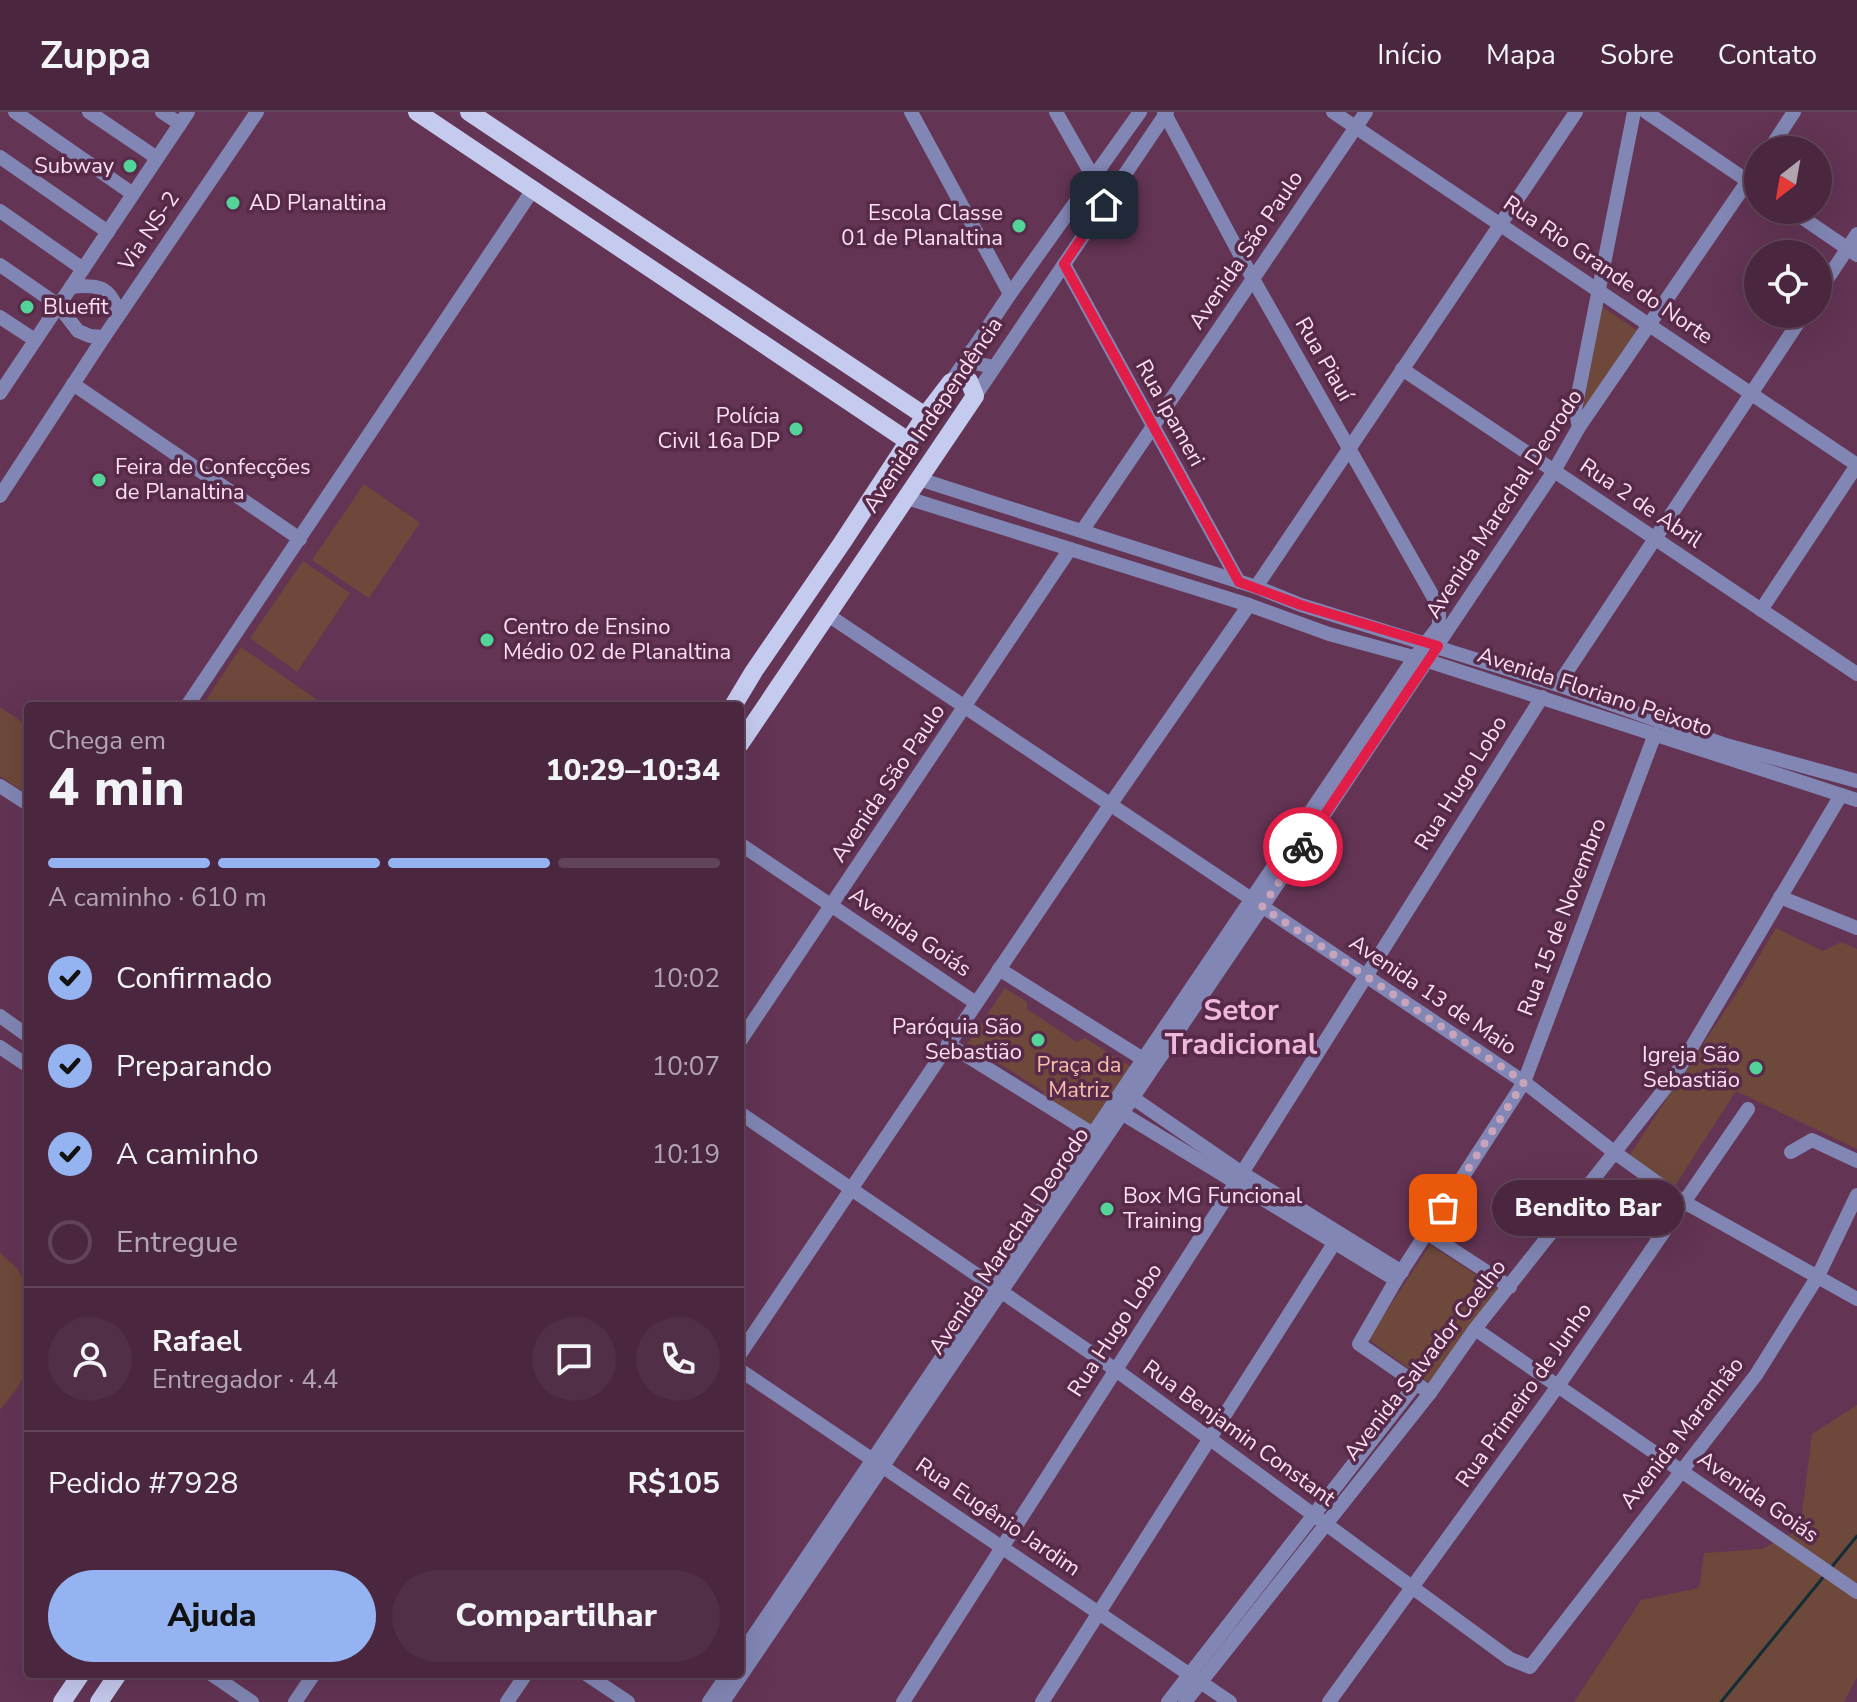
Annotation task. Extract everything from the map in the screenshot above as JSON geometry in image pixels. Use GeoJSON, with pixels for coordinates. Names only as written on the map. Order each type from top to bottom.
{"type":"FeatureCollection","features":[{"type":"Feature","properties":{"kind":"main road"},"geometry":{"type":"LineString","coordinates":[[469,112],[925,416]]}},
{"type":"Feature","properties":{"kind":"main road"},"geometry":{"type":"LineString","coordinates":[[423,113],[908,441]]}},
{"type":"Feature","properties":{"kind":"main road"},"geometry":{"type":"LineString","coordinates":[[633,255],[637,235],[642,228]]}},
{"type":"Feature","properties":{"kind":"main road"},"geometry":{"type":"LineString","coordinates":[[738,326],[753,302]]}},
{"type":"Feature","properties":{"kind":"main road"},"geometry":{"type":"LineString","coordinates":[[792,363],[810,339]]}},
{"type":"Feature","properties":{"kind":"main road"},"geometry":{"type":"LineString","coordinates":[[951,382],[961,379],[969,381],[975,396]]}},
{"type":"Feature","properties":{"kind":"main road","name":"Avenida Independência"},"geometry":{"type":"LineString","coordinates":[[735,702],[908,441],[951,382]]}},
{"type":"Feature","properties":{"kind":"main road"},"geometry":{"type":"LineString","coordinates":[[873,417],[890,393]]}},
{"type":"Feature","properties":{"kind":"main road","name":"Avenida Independência"},"geometry":{"type":"LineString","coordinates":[[748,723],[828,615],[975,396]]}},
{"type":"Feature","properties":{"kind":"main road"},"geometry":{"type":"LineString","coordinates":[[864,510],[870,527],[886,526]]}},
{"type":"Feature","properties":{"kind":"main road"},"geometry":{"type":"LineString","coordinates":[[842,543],[859,545],[864,549],[866,558]]}},
{"type":"Feature","properties":{"kind":"main road"},"geometry":{"type":"LineString","coordinates":[[63,1702],[78,1678]]}},
{"type":"Feature","properties":{"kind":"main road"},"geometry":{"type":"LineString","coordinates":[[99,1702],[115,1678]]}},
{"type":"Feature","properties":{"kind":"street"},"geometry":{"type":"LineString","coordinates":[[15,112],[133,194]]}},
{"type":"Feature","properties":{"kind":"street"},"geometry":{"type":"LineString","coordinates":[[89,112],[157,158]]}},
{"type":"Feature","properties":{"kind":"street"},"geometry":{"type":"LineString","coordinates":[[162,112],[184,118]]}},
{"type":"Feature","properties":{"kind":"street","name":"Via NS-2"},"geometry":{"type":"LineString","coordinates":[[0,496],[257,112]]}},
{"type":"Feature","properties":{"kind":"street"},"geometry":{"type":"LineString","coordinates":[[911,112],[1010,294]]}},
{"type":"Feature","properties":{"kind":"street"},"geometry":{"type":"LineString","coordinates":[[1056,112],[1096,173],[1110,165],[1117,169],[1119,183]]}},
{"type":"Feature","properties":{"kind":"street","name":"Avenida Independência"},"geometry":{"type":"LineString","coordinates":[[951,382],[1140,112]]}},
{"type":"Feature","properties":{"kind":"street","name":"Rua Rio Grande do Norte"},"geometry":{"type":"LineString","coordinates":[[1333,112],[1857,465]]}},
{"type":"Feature","properties":{"kind":"street","name":"Avenida São Paulo"},"geometry":{"type":"LineString","coordinates":[[1082,531],[1366,112]]}},
{"type":"Feature","properties":{"kind":"street"},"geometry":{"type":"LineString","coordinates":[[1256,587],[1576,112]]}},
{"type":"Feature","properties":{"kind":"street"},"geometry":{"type":"LineString","coordinates":[[1579,427],[1575,410],[1634,112]]}},
{"type":"Feature","properties":{"kind":"street"},"geometry":{"type":"LineString","coordinates":[[1646,112],[1744,179]]}},
{"type":"Feature","properties":{"kind":"street"},"geometry":{"type":"LineString","coordinates":[[1778,136],[1794,112]]}},
{"type":"Feature","properties":{"kind":"street","name":"Avenida Independência"},"geometry":{"type":"LineString","coordinates":[[975,396],[1165,113]]}},
{"type":"Feature","properties":{"kind":"street","name":"Rua Piauí"},"geometry":{"type":"LineString","coordinates":[[1165,113],[1253,279],[1439,607],[1439,626]]}},
{"type":"Feature","properties":{"kind":"street","name":"Via NS-2"},"geometry":{"type":"LineString","coordinates":[[2,383],[35,340],[184,118]]}},
{"type":"Feature","properties":{"kind":"street"},"geometry":{"type":"LineString","coordinates":[[0,157],[108,232]]}},
{"type":"Feature","properties":{"kind":"street"},"geometry":{"type":"LineString","coordinates":[[190,702],[534,188]]}},
{"type":"Feature","properties":{"kind":"street","name":"Avenida Marechal Deorodo"},"geometry":{"type":"LineString","coordinates":[[744,1670],[878,1463],[1421,659],[1554,471],[1579,427],[1744,197]]}},
{"type":"Feature","properties":{"kind":"street"},"geometry":{"type":"LineString","coordinates":[[0,211],[83,269]]}},
{"type":"Feature","properties":{"kind":"street"},"geometry":{"type":"LineString","coordinates":[[1811,224],[1852,252]]}},
{"type":"Feature","properties":{"kind":"street"},"geometry":{"type":"LineString","coordinates":[[1054,232],[1052,244],[1056,250],[1068,253],[1075,249]]}},
{"type":"Feature","properties":{"kind":"street"},"geometry":{"type":"LineString","coordinates":[[1832,276],[1852,252],[1857,234]]}},
{"type":"Feature","properties":{"kind":"street","name":"Rua Ipameri"},"geometry":{"type":"LineString","coordinates":[[1064,264],[1239,582]]}},
{"type":"Feature","properties":{"kind":"street"},"geometry":{"type":"LineString","coordinates":[[0,265],[58,305],[78,331],[104,337]]}},
{"type":"Feature","properties":{"kind":"street"},"geometry":{"type":"LineString","coordinates":[[71,287],[102,287],[119,314]]}},
{"type":"Feature","properties":{"kind":"street"},"geometry":{"type":"LineString","coordinates":[[0,317],[35,340]]}},
{"type":"Feature","properties":{"kind":"street"},"geometry":{"type":"LineString","coordinates":[[1558,685],[1795,328]]}},
{"type":"Feature","properties":{"kind":"street"},"geometry":{"type":"LineString","coordinates":[[971,351],[979,364],[994,367]]}},
{"type":"Feature","properties":{"kind":"street","name":"Rua 2 de Abril"},"geometry":{"type":"LineString","coordinates":[[1402,369],[1857,674]]}},
{"type":"Feature","properties":{"kind":"street"},"geometry":{"type":"LineString","coordinates":[[73,384],[300,539]]}},
{"type":"Feature","properties":{"kind":"street"},"geometry":{"type":"LineString","coordinates":[[1761,610],[1857,465]]}},
{"type":"Feature","properties":{"kind":"street","name":"Avenida Floriano Peixoto"},"geometry":{"type":"LineString","coordinates":[[919,479],[1256,587],[1335,616],[1558,685],[1592,697],[1655,734],[1693,740]]}},
{"type":"Feature","properties":{"kind":"street","name":"Avenida Floriano Peixoto"},"geometry":{"type":"LineString","coordinates":[[907,498],[1249,605],[1329,634],[1421,659],[1588,712],[1617,714],[1857,800]]}},
{"type":"Feature","properties":{"kind":"street"},"geometry":{"type":"LineString","coordinates":[[992,524],[1001,505]]}},
{"type":"Feature","properties":{"kind":"street","name":"Avenida São Paulo"},"geometry":{"type":"LineString","coordinates":[[744,1035],[1070,549]]}},
{"type":"Feature","properties":{"kind":"street"},"geometry":{"type":"LineString","coordinates":[[1137,569],[1146,567],[1149,562],[1149,557],[1141,551]]}},
{"type":"Feature","properties":{"kind":"street"},"geometry":{"type":"LineString","coordinates":[[1166,579],[1159,572],[1159,567],[1162,562],[1171,560]]}},
{"type":"Feature","properties":{"kind":"street"},"geometry":{"type":"LineString","coordinates":[[744,1348],[1110,805],[1249,605]]}},
{"type":"Feature","properties":{"kind":"street"},"geometry":{"type":"LineString","coordinates":[[1291,621],[1303,614],[1301,605]]}},
{"type":"Feature","properties":{"kind":"street","name":"Avenida 13 de Maio"},"geometry":{"type":"LineString","coordinates":[[828,615],[1524,1082],[1684,1202],[1857,1299]]}},
{"type":"Feature","properties":{"kind":"street"},"geometry":{"type":"LineString","coordinates":[[1329,634],[1325,624],[1335,616]]}},
{"type":"Feature","properties":{"kind":"street","name":"Avenida Marechal Deorodo"},"geometry":{"type":"LineString","coordinates":[[1432,644],[1439,626]]}},
{"type":"Feature","properties":{"kind":"street","name":"Rua Hugo Lobo"},"geometry":{"type":"LineString","coordinates":[[903,1702],[1542,697]]}},
{"type":"Feature","properties":{"kind":"street"},"geometry":{"type":"LineString","coordinates":[[1588,712],[1593,707],[1592,697]]}},
{"type":"Feature","properties":{"kind":"street","name":"Rua 15 de Novembro"},"geometry":{"type":"LineString","coordinates":[[1415,1385],[1359,1344],[1524,1082],[1655,734]]}},
{"type":"Feature","properties":{"kind":"street","name":"Avenida Floriano Peixoto"},"geometry":{"type":"LineString","coordinates":[[1724,751],[1854,775]]}},
{"type":"Feature","properties":{"kind":"street"},"geometry":{"type":"LineString","coordinates":[[0,786],[24,801]]}},
{"type":"Feature","properties":{"kind":"street","name":"Avenida Salvador Coelho"},"geometry":{"type":"LineString","coordinates":[[1320,1518],[1430,1393],[1475,1329],[1674,1077],[1841,795]]}},
{"type":"Feature","properties":{"kind":"street","name":"Avenida Goiás"},"geometry":{"type":"LineString","coordinates":[[744,847],[976,1003]]}},
{"type":"Feature","properties":{"kind":"street"},"geometry":{"type":"LineString","coordinates":[[1780,897],[1857,928]]}},
{"type":"Feature","properties":{"kind":"street"},"geometry":{"type":"LineString","coordinates":[[999,969],[1149,1063]]}},
{"type":"Feature","properties":{"kind":"street"},"geometry":{"type":"LineString","coordinates":[[0,1016],[24,1033]]}},
{"type":"Feature","properties":{"kind":"street"},"geometry":{"type":"LineString","coordinates":[[948,1044],[1098,1138]]}},
{"type":"Feature","properties":{"kind":"street"},"geometry":{"type":"LineString","coordinates":[[0,1047],[24,1063]]}},
{"type":"Feature","properties":{"kind":"street","name":"Avenida Marechal Deorodo"},"geometry":{"type":"LineString","coordinates":[[1117,1110],[1133,1098],[1149,1063]]}},
{"type":"Feature","properties":{"kind":"street"},"geometry":{"type":"LineString","coordinates":[[1133,1098],[1239,1178]]}},
{"type":"Feature","properties":{"kind":"street","name":"Rua Primeiro de Junho"},"geometry":{"type":"LineString","coordinates":[[1329,1702],[1558,1386],[1748,1109]]}},
{"type":"Feature","properties":{"kind":"street"},"geometry":{"type":"LineString","coordinates":[[1117,1110],[1239,1178],[1399,1276]]}},
{"type":"Feature","properties":{"kind":"street","name":"Rua Benjamin Constant"},"geometry":{"type":"LineString","coordinates":[[744,1116],[1116,1370],[1510,1659]]}},
{"type":"Feature","properties":{"kind":"street"},"geometry":{"type":"LineString","coordinates":[[1791,1152],[1812,1140],[1857,1161]]}},
{"type":"Feature","properties":{"kind":"street","name":"Avenida Maranhão"},"geometry":{"type":"LineString","coordinates":[[1510,1659],[1530,1667],[1756,1375],[1818,1276],[1857,1195]]}},
{"type":"Feature","properties":{"kind":"street"},"geometry":{"type":"LineString","coordinates":[[1427,1233],[1510,1287]]}},
{"type":"Feature","properties":{"kind":"street"},"geometry":{"type":"LineString","coordinates":[[1042,1702],[1337,1238]]}},
{"type":"Feature","properties":{"kind":"street","name":"Avenida Goiás"},"geometry":{"type":"LineString","coordinates":[[1475,1329],[1857,1592]]}},
{"type":"Feature","properties":{"kind":"street","name":"Rua Eugênio Jardim"},"geometry":{"type":"LineString","coordinates":[[744,1373],[1230,1702]]}},
{"type":"Feature","properties":{"kind":"street"},"geometry":{"type":"LineString","coordinates":[[1415,1385],[1430,1393]]}},
{"type":"Feature","properties":{"kind":"street","name":"Avenida Salvador Coelho"},"geometry":{"type":"LineString","coordinates":[[1168,1702],[1196,1678],[1320,1518],[1415,1385]]}},
{"type":"Feature","properties":{"kind":"street","name":"Avenida Marechal Deorodo"},"geometry":{"type":"LineString","coordinates":[[744,1650],[878,1463]]}},
{"type":"Feature","properties":{"kind":"street"},"geometry":{"type":"LineString","coordinates":[[217,1678],[252,1702]]}},
{"type":"Feature","properties":{"kind":"street"},"geometry":{"type":"LineString","coordinates":[[295,1702],[311,1678]]}},
{"type":"Feature","properties":{"kind":"street"},"geometry":{"type":"LineString","coordinates":[[507,1702],[523,1678]]}},
{"type":"Feature","properties":{"kind":"street"},"geometry":{"type":"LineString","coordinates":[[592,1678],[628,1702]]}},
{"type":"Feature","properties":{"kind":"street"},"geometry":{"type":"LineString","coordinates":[[709,1702],[725,1678]]}},
{"type":"Feature","properties":{"kind":"street","name":"Avenida Marechal Deorodo"},"geometry":{"type":"LineString","coordinates":[[723,1702],[739,1678]]}},
{"type":"Feature","properties":{"kind":"street","name":"Avenida Salvador Coelho"},"geometry":{"type":"LineString","coordinates":[[1185,1702],[1196,1678]]}},
{"type":"Feature","properties":{"kind":"green space"},"geometry":{"type":"Polygon","coordinates":[[[1602,307],[1641,333],[1587,415],[1583,409],[1602,307]]]}},
{"type":"Feature","properties":{"kind":"green space"},"geometry":{"type":"Polygon","coordinates":[[[364,484],[420,523],[369,598],[312,560],[364,484]]]}},
{"type":"Feature","properties":{"kind":"green space"},"geometry":{"type":"Polygon","coordinates":[[[303,561],[350,593],[297,672],[250,638],[303,561]]]}},
{"type":"Feature","properties":{"kind":"green space"},"geometry":{"type":"Polygon","coordinates":[[[241,647],[320,702],[205,702],[241,647]]]}},
{"type":"Feature","properties":{"kind":"green space"},"geometry":{"type":"Polygon","coordinates":[[[0,707],[24,723],[24,792],[0,776],[0,707]]]}},
{"type":"Feature","properties":{"kind":"green space"},"geometry":{"type":"Polygon","coordinates":[[[1776,928],[1823,951],[1841,942],[1857,949],[1857,1149],[1736,1091],[1673,1189],[1629,1156],[1776,928]]]}},
{"type":"Feature","properties":{"kind":"green space","name":"Praça da Matriz"},"geometry":{"type":"Polygon","coordinates":[[[1005,988],[1027,1002],[1027,1009],[1077,1042],[1085,1038],[1133,1068],[1092,1128],[1044,1099],[1043,1091],[994,1060],[989,1063],[965,1047],[1005,988]]]}},
{"type":"Feature","properties":{"kind":"green space"},"geometry":{"type":"Polygon","coordinates":[[[1430,1245],[1501,1291],[1429,1383],[1368,1339],[1430,1245]]]}},
{"type":"Feature","properties":{"kind":"green space"},"geometry":{"type":"Polygon","coordinates":[[[0,1253],[18,1269],[24,1282],[24,1373],[19,1386],[0,1410],[0,1253]]]}},
{"type":"Feature","properties":{"kind":"green space"},"geometry":{"type":"Polygon","coordinates":[[[1857,1405],[1857,1677],[1844,1702],[1574,1702],[1641,1600],[1699,1588],[1704,1553],[1762,1549],[1800,1529],[1812,1434],[1857,1405]]]}},
{"type":"Feature","properties":{"kind":"waterway"},"geometry":{"type":"LineString","coordinates":[[1830,1569],[1857,1536]]}},
{"type":"Feature","properties":{"kind":"waterway"},"geometry":{"type":"LineString","coordinates":[[1721,1702],[1825,1575]]}},
{"type":"Feature","properties":{"kind":"way so far"},"geometry":{"type":"LineString","coordinates":[[1303,847],[1262,907],[1524,1082],[1443,1208]]}},
{"type":"Feature","properties":{"kind":"place","name":"Subway"},"geometry":{"type":"Point","coordinates":[130,166]}},
{"type":"Feature","properties":{"kind":"place","name":"AD Planaltina"},"geometry":{"type":"Point","coordinates":[233,203]}},
{"type":"Feature","properties":{"kind":"place","name":"Escola Classe 01 de Planaltina"},"geometry":{"type":"Point","coordinates":[1019,226]}},
{"type":"Feature","properties":{"kind":"place","name":"Bluefit"},"geometry":{"type":"Point","coordinates":[27,307]}},
{"type":"Feature","properties":{"kind":"place","name":"Polícia Civil 16a DP"},"geometry":{"type":"Point","coordinates":[796,429]}},
{"type":"Feature","properties":{"kind":"place","name":"Feira de Confecções de Planaltina"},"geometry":{"type":"Point","coordinates":[99,480]}},
{"type":"Feature","properties":{"kind":"place","name":"Centro de Ensino Médio 02 de Planaltina"},"geometry":{"type":"Point","coordinates":[487,640]}},
{"type":"Feature","properties":{"kind":"place","name":"Paróquia São Sebastião"},"geometry":{"type":"Point","coordinates":[1038,1040]}},
{"type":"Feature","properties":{"kind":"place","name":"Igreja São Sebastião"},"geometry":{"type":"Point","coordinates":[1756,1068]}},
{"type":"Feature","properties":{"kind":"place","name":"Bendito Bar"},"geometry":{"type":"Point","coordinates":[1443,1208]}},
{"type":"Feature","properties":{"kind":"place","name":"Box MG Funcional Training"},"geometry":{"type":"Point","coordinates":[1107,1209]}},
{"type":"Feature","properties":{"kind":"district","name":"Setor Tradicional"},"geometry":{"type":"Point","coordinates":[1241,1027]}},
{"type":"Feature","properties":{"kind":"route"},"geometry":{"type":"LineString","coordinates":[[1104,205],[1064,264],[1239,582],[1301,605],[1438,646],[1303,847]]}}]}
